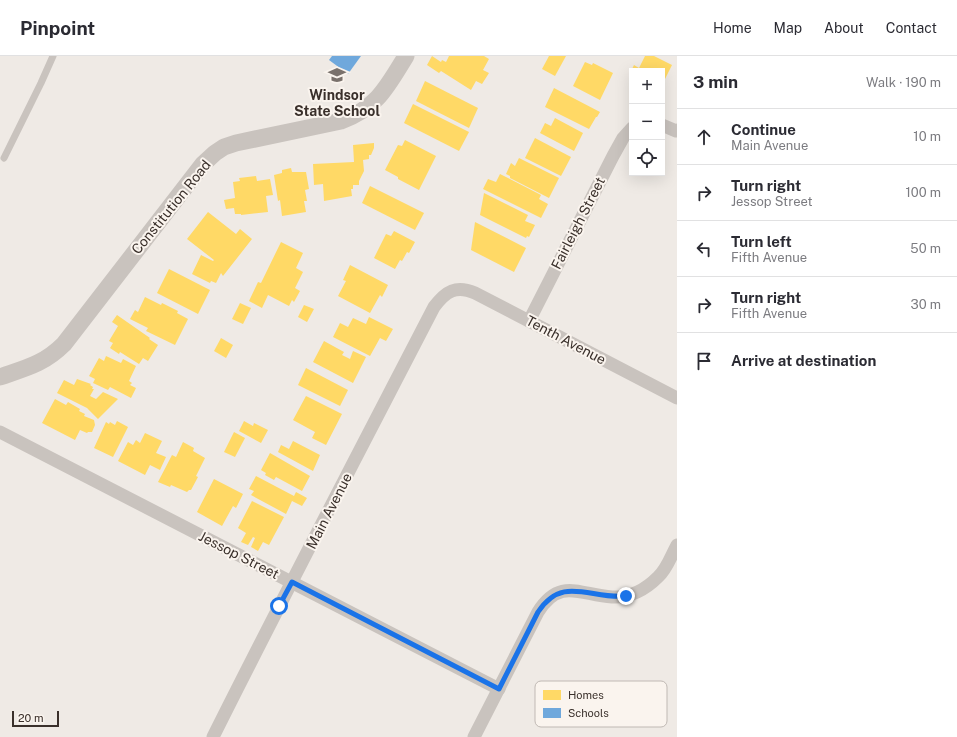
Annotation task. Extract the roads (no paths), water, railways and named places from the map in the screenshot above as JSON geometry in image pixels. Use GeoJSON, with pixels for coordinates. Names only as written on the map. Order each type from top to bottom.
{"type":"FeatureCollection","features":[{"type":"Feature","properties":{"kind":"street","name":"Constitution Road"},"geometry":{"type":"LineString","coordinates":[[0,377],[42,362],[55,354],[204,164],[215,153],[224,147],[248,139],[341,121],[354,116],[366,108],[383,92],[406,56]]}},
{"type":"Feature","properties":{"kind":"street"},"geometry":{"type":"LineString","coordinates":[[665,126],[677,131]]}},
{"type":"Feature","properties":{"kind":"street","name":"Fairleigh Street"},"geometry":{"type":"LineString","coordinates":[[529,321],[612,156],[629,131]]}},
{"type":"Feature","properties":{"kind":"street","name":"Tenth Avenue"},"geometry":{"type":"LineString","coordinates":[[453,290],[467,290],[677,398]]}},
{"type":"Feature","properties":{"kind":"street","name":"Main Avenue"},"geometry":{"type":"LineString","coordinates":[[213,737],[434,307],[439,300],[453,290]]}},
{"type":"Feature","properties":{"kind":"street","name":"Jessop Street"},"geometry":{"type":"LineString","coordinates":[[0,432],[499,689]]}},
{"type":"Feature","properties":{"kind":"street"},"geometry":{"type":"LineString","coordinates":[[474,737],[538,612],[548,599],[560,592],[567,591],[584,592],[612,597],[634,594],[648,586],[659,576],[677,545]]}},
{"type":"Feature","properties":{"kind":"lane"},"geometry":{"type":"LineString","coordinates":[[4,158],[53,56]]}},
{"type":"Feature","properties":{"kind":"place","name":"Windsor State School"},"geometry":{"type":"Point","coordinates":[337,75]}}]}
